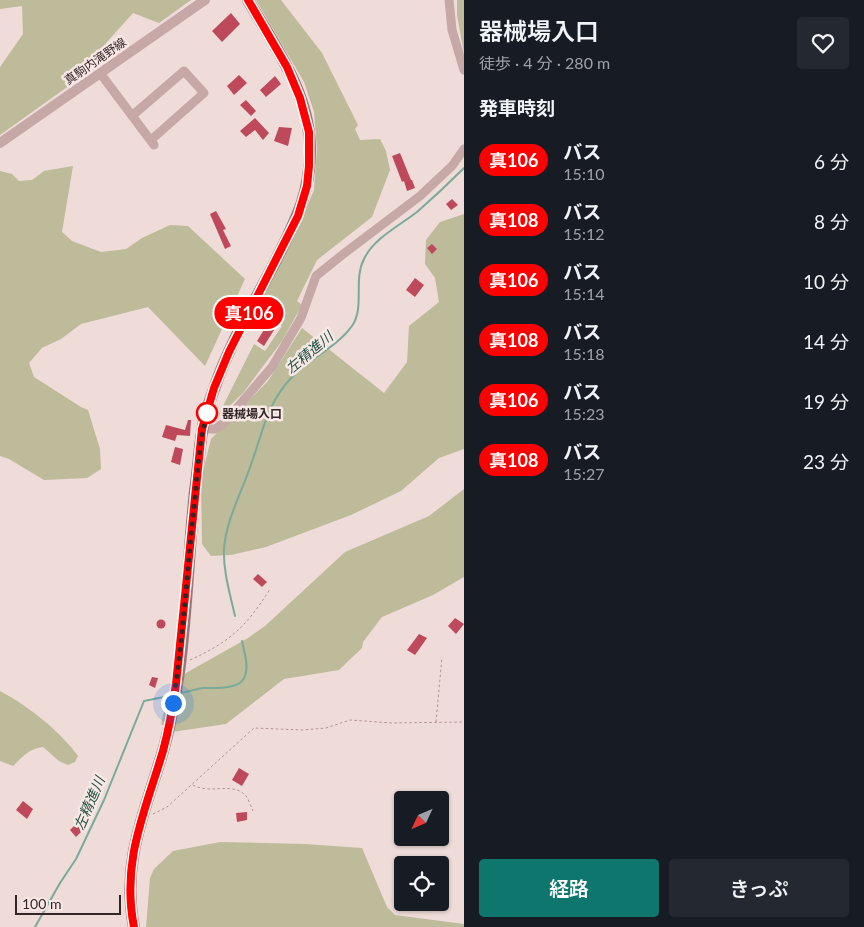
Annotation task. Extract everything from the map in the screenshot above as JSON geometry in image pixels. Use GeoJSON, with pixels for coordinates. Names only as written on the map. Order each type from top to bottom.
{"type":"FeatureCollection","features":[{"type":"Feature","properties":{"kind":"main road"},"geometry":{"type":"LineString","coordinates":[[134,927],[131,912],[130,884],[141,818],[170,723],[180,664],[191,530],[202,429],[214,388],[229,352],[298,216],[307,186],[309,132],[300,98],[287,67],[248,0]]}},
{"type":"Feature","properties":{"kind":"street","name":"真駒内滝野線"},"geometry":{"type":"LineString","coordinates":[[0,143],[205,0]]}},
{"type":"Feature","properties":{"kind":"street"},"geometry":{"type":"LineString","coordinates":[[449,0],[452,30],[464,70]]}},
{"type":"Feature","properties":{"kind":"street"},"geometry":{"type":"LineString","coordinates":[[100,73],[152,142],[204,93],[184,71],[133,115]]}},
{"type":"Feature","properties":{"kind":"street"},"geometry":{"type":"LineString","coordinates":[[202,429],[215,429],[224,423],[272,367],[301,318],[316,276],[342,254],[420,196],[452,166],[464,149]]}},
{"type":"Feature","properties":{"kind":"path"},"geometry":{"type":"LineString","coordinates":[[180,664],[223,643],[244,626],[270,589]]}},
{"type":"Feature","properties":{"kind":"path"},"geometry":{"type":"LineString","coordinates":[[436,722],[442,657]]}},
{"type":"Feature","properties":{"kind":"path"},"geometry":{"type":"LineString","coordinates":[[141,818],[156,814],[168,807],[254,728],[302,730],[326,728],[350,720],[364,722],[464,722]]}},
{"type":"Feature","properties":{"kind":"path"},"geometry":{"type":"LineString","coordinates":[[193,784],[208,790],[228,788],[235,790],[246,796],[253,811]]}},
{"type":"Feature","properties":{"kind":"shaded area"},"geometry":{"type":"Polygon","coordinates":[[[0,0],[191,0],[159,23],[133,13],[98,52],[77,80],[0,135],[0,67],[23,34],[22,6],[0,9],[0,0]]]}},
{"type":"Feature","properties":{"kind":"shaded area"},"geometry":{"type":"Polygon","coordinates":[[[256,0],[281,0],[322,53],[358,125],[355,129],[360,140],[380,139],[386,151],[390,170],[372,217],[317,260],[297,301],[302,305],[282,341],[243,393],[217,418],[254,344],[265,351],[282,326],[257,309],[302,219],[314,190],[317,149],[314,112],[304,82],[256,0]]]}},
{"type":"Feature","properties":{"kind":"shaded area"},"geometry":{"type":"Polygon","coordinates":[[[457,0],[464,0],[464,53],[457,15],[457,0]]]}},
{"type":"Feature","properties":{"kind":"shaded area"},"geometry":{"type":"Polygon","coordinates":[[[73,166],[62,232],[72,241],[101,252],[126,249],[142,238],[170,225],[188,226],[245,279],[205,366],[148,307],[81,324],[61,339],[42,348],[29,363],[34,377],[88,410],[100,449],[101,469],[87,478],[44,480],[9,459],[0,456],[0,171],[12,174],[19,181],[32,180],[44,171],[73,166]]]}},
{"type":"Feature","properties":{"kind":"shaded area"},"geometry":{"type":"Polygon","coordinates":[[[464,214],[464,449],[439,458],[401,491],[351,515],[266,547],[231,555],[211,556],[202,544],[201,479],[211,439],[268,381],[302,328],[384,393],[407,362],[409,326],[439,302],[435,278],[425,264],[426,240],[440,222],[464,214]]]}},
{"type":"Feature","properties":{"kind":"shaded area"},"geometry":{"type":"Polygon","coordinates":[[[464,489],[464,577],[433,595],[382,617],[363,642],[362,648],[339,670],[284,679],[226,724],[172,732],[161,724],[168,695],[186,673],[248,638],[265,626],[345,552],[429,516],[464,489]]]}},
{"type":"Feature","properties":{"kind":"shaded area"},"geometry":{"type":"Polygon","coordinates":[[[0,691],[32,711],[62,737],[78,756],[75,762],[68,765],[59,761],[43,747],[30,751],[13,766],[0,761],[0,691]]]}},
{"type":"Feature","properties":{"kind":"shaded area"},"geometry":{"type":"Polygon","coordinates":[[[220,842],[305,844],[362,848],[387,907],[395,915],[464,924],[464,927],[146,927],[150,878],[154,869],[173,851],[220,842]]]}},
{"type":"Feature","properties":{"kind":"building"},"geometry":{"type":"Polygon","coordinates":[[[231,13],[240,24],[222,42],[212,31],[231,13]]]}},
{"type":"Feature","properties":{"kind":"building"},"geometry":{"type":"Polygon","coordinates":[[[239,75],[247,83],[234,95],[227,86],[239,75]]]}},
{"type":"Feature","properties":{"kind":"building"},"geometry":{"type":"Polygon","coordinates":[[[275,76],[281,84],[266,97],[260,90],[275,76]]]}},
{"type":"Feature","properties":{"kind":"building"},"geometry":{"type":"Polygon","coordinates":[[[246,100],[256,111],[251,116],[240,105],[246,100]]]}},
{"type":"Feature","properties":{"kind":"building"},"geometry":{"type":"Polygon","coordinates":[[[255,118],[269,133],[263,140],[255,130],[246,137],[240,131],[255,118]]]}},
{"type":"Feature","properties":{"kind":"building"},"geometry":{"type":"Polygon","coordinates":[[[279,127],[292,128],[288,146],[274,141],[279,127]]]}},
{"type":"Feature","properties":{"kind":"building"},"geometry":{"type":"Polygon","coordinates":[[[400,153],[415,188],[407,191],[392,156],[400,153]]]}},
{"type":"Feature","properties":{"kind":"building"},"geometry":{"type":"Polygon","coordinates":[[[452,199],[458,205],[451,210],[446,204],[452,199]]]}},
{"type":"Feature","properties":{"kind":"building"},"geometry":{"type":"Polygon","coordinates":[[[216,211],[226,229],[223,230],[231,246],[225,249],[210,214],[216,211]]]}},
{"type":"Feature","properties":{"kind":"building"},"geometry":{"type":"Polygon","coordinates":[[[432,244],[437,249],[432,254],[427,248],[432,244]]]}},
{"type":"Feature","properties":{"kind":"building"},"geometry":{"type":"Polygon","coordinates":[[[415,278],[424,285],[415,297],[406,290],[415,278]]]}},
{"type":"Feature","properties":{"kind":"building"},"geometry":{"type":"Polygon","coordinates":[[[267,325],[274,330],[264,346],[257,341],[267,325]]]}},
{"type":"Feature","properties":{"kind":"building"},"geometry":{"type":"Polygon","coordinates":[[[188,420],[191,420],[190,436],[177,435],[175,441],[162,437],[166,425],[185,430],[188,420]]]}},
{"type":"Feature","properties":{"kind":"building"},"geometry":{"type":"Polygon","coordinates":[[[175,447],[183,449],[180,465],[171,462],[175,447]]]}},
{"type":"Feature","properties":{"kind":"building"},"geometry":{"type":"Polygon","coordinates":[[[258,574],[267,582],[262,587],[253,579],[258,574]]]}},
{"type":"Feature","properties":{"kind":"building"},"geometry":{"type":"Polygon","coordinates":[[[455,618],[464,624],[456,634],[448,626],[455,618]]]}},
{"type":"Feature","properties":{"kind":"building"},"geometry":{"type":"Polygon","coordinates":[[[161,620],[165,624],[161,628],[157,624],[161,620]]]}},
{"type":"Feature","properties":{"kind":"building"},"geometry":{"type":"Polygon","coordinates":[[[419,634],[427,638],[415,655],[407,650],[419,634]]]}},
{"type":"Feature","properties":{"kind":"building"},"geometry":{"type":"Polygon","coordinates":[[[152,677],[158,678],[155,688],[149,685],[152,677]]]}},
{"type":"Feature","properties":{"kind":"building"},"geometry":{"type":"Polygon","coordinates":[[[239,768],[249,774],[242,786],[232,780],[239,768]]]}},
{"type":"Feature","properties":{"kind":"building"},"geometry":{"type":"Polygon","coordinates":[[[23,801],[33,809],[27,819],[16,810],[23,801]]]}},
{"type":"Feature","properties":{"kind":"building"},"geometry":{"type":"Polygon","coordinates":[[[247,812],[247,820],[237,822],[236,813],[247,812]]]}},
{"type":"Feature","properties":{"kind":"building"},"geometry":{"type":"Polygon","coordinates":[[[82,818],[88,825],[76,837],[70,830],[82,818]]]}},
{"type":"Feature","properties":{"kind":"waterway","name":"左精進川"},"geometry":{"type":"LineString","coordinates":[[235,616],[227,582],[225,539],[230,519],[271,408],[284,386],[294,375],[332,346],[352,326],[358,310],[359,276],[368,252],[387,233],[417,212],[464,168]]}},
{"type":"Feature","properties":{"kind":"waterway","name":"左精進川"},"geometry":{"type":"LineString","coordinates":[[180,693],[203,688],[233,686],[243,681],[246,659],[242,641]]}},
{"type":"Feature","properties":{"kind":"waterway","name":"左精進川"},"geometry":{"type":"LineString","coordinates":[[35,927],[76,859],[104,800],[144,701],[164,697]]}},
{"type":"Feature","properties":{"kind":"bus line","name":"真106"},"geometry":{"type":"LineString","coordinates":[[134,927],[131,912],[130,884],[132,865],[141,818],[170,723],[180,664],[191,530],[202,429],[214,388],[229,352],[298,216],[307,186],[310,146],[309,132],[300,98],[287,67],[248,0]]}},
{"type":"Feature","properties":{"kind":"place","name":"器械場入口"},"geometry":{"type":"Point","coordinates":[207,413]}},
{"type":"Feature","properties":{"kind":"route"},"geometry":{"type":"LineString","coordinates":[[173,703],[180,664],[191,530],[202,429],[207,413]]}}]}
